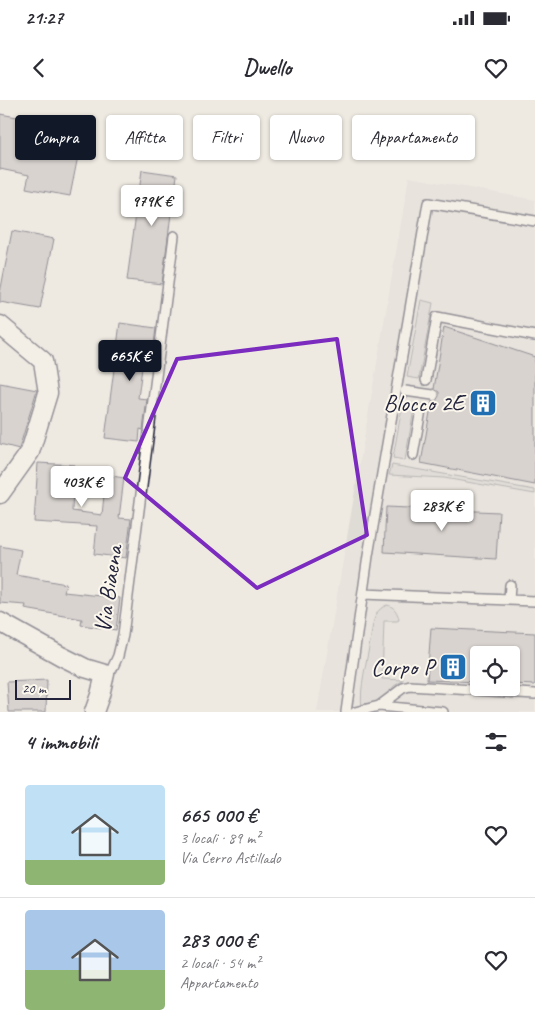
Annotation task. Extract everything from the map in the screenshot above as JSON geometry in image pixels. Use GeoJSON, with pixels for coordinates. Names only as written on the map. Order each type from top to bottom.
{"type":"FeatureCollection","features":[{"type":"Feature","properties":{"kind":"street"},"geometry":{"type":"LineString","coordinates":[[0,325],[43,361],[48,393],[30,452],[0,494]]}},
{"type":"Feature","properties":{"kind":"street"},"geometry":{"type":"LineString","coordinates":[[0,622],[85,668],[105,674],[94,712]]}},
{"type":"Feature","properties":{"kind":"lane"},"geometry":{"type":"LineString","coordinates":[[346,712],[368,556],[401,390],[428,203],[535,221]]}},
{"type":"Feature","properties":{"kind":"lane","name":"Via Biaena"},"geometry":{"type":"LineString","coordinates":[[105,674],[112,669],[118,656],[123,635],[174,236]]}},
{"type":"Feature","properties":{"kind":"lane"},"geometry":{"type":"LineString","coordinates":[[426,380],[437,317],[535,336]]}},
{"type":"Feature","properties":{"kind":"lane"},"geometry":{"type":"LineString","coordinates":[[401,390],[433,395]]}},
{"type":"Feature","properties":{"kind":"lane"},"geometry":{"type":"LineString","coordinates":[[413,456],[421,410]]}},
{"type":"Feature","properties":{"kind":"lane"},"geometry":{"type":"LineString","coordinates":[[509,600],[510,585]]}},
{"type":"Feature","properties":{"kind":"lane"},"geometry":{"type":"LineString","coordinates":[[363,594],[535,601]]}},
{"type":"Feature","properties":{"kind":"lane"},"geometry":{"type":"LineString","coordinates":[[379,706],[402,688],[410,686],[535,694]]}},
{"type":"Feature","properties":{"kind":"lane"},"geometry":{"type":"LineString","coordinates":[[355,712],[379,706],[444,712]]}},
{"type":"Feature","properties":{"kind":"highlighted area"},"geometry":{"type":"Polygon","coordinates":[[[337,339],[367,535],[257,588],[125,478],[177,359],[337,339]]]}},
{"type":"Feature","properties":{"kind":"shaded area"},"geometry":{"type":"Polygon","coordinates":[[[409,177],[535,200],[535,712],[317,712],[409,177]]]}},
{"type":"Feature","properties":{"kind":"shaded area"},"geometry":{"type":"Polygon","coordinates":[[[421,300],[433,303],[419,379],[407,377],[421,300]]]}},
{"type":"Feature","properties":{"kind":"shaded area"},"geometry":{"type":"Polygon","coordinates":[[[402,407],[414,409],[405,460],[393,458],[402,407]]]}},
{"type":"Feature","properties":{"kind":"shaded area"},"geometry":{"type":"Polygon","coordinates":[[[392,465],[535,490],[535,494],[444,478],[389,475],[392,465]]]}},
{"type":"Feature","properties":{"kind":"shaded area"},"geometry":{"type":"Polygon","coordinates":[[[387,605],[395,610],[399,620],[384,621],[382,679],[404,680],[394,686],[385,700],[362,708],[362,683],[374,621],[378,612],[387,605]]]}},
{"type":"Feature","properties":{"kind":"building"},"geometry":{"type":"Polygon","coordinates":[[[0,114],[15,117],[15,160],[77,160],[70,196],[26,188],[29,175],[0,169],[0,114]]]}},
{"type":"Feature","properties":{"kind":"building"},"geometry":{"type":"Polygon","coordinates":[[[142,170],[177,175],[162,284],[127,280],[142,170]]]}},
{"type":"Feature","properties":{"kind":"building"},"geometry":{"type":"Polygon","coordinates":[[[12,231],[54,239],[40,309],[0,302],[12,231]]]}},
{"type":"Feature","properties":{"kind":"building"},"geometry":{"type":"Polygon","coordinates":[[[120,323],[156,328],[151,369],[142,368],[138,398],[147,399],[143,430],[140,429],[139,442],[105,438],[120,323]]]}},
{"type":"Feature","properties":{"kind":"building","name":"Blocco 2E"},"geometry":{"type":"Polygon","coordinates":[[[444,327],[535,357],[535,485],[421,463],[432,401],[436,401],[439,396],[439,392],[434,389],[444,327]]]}},
{"type":"Feature","properties":{"kind":"building"},"geometry":{"type":"Polygon","coordinates":[[[0,383],[37,390],[19,449],[0,444],[0,383]]]}},
{"type":"Feature","properties":{"kind":"building"},"geometry":{"type":"Polygon","coordinates":[[[38,463],[74,465],[72,511],[102,515],[106,475],[124,478],[119,518],[131,519],[126,558],[94,554],[97,526],[34,522],[38,463]]]}},
{"type":"Feature","properties":{"kind":"building"},"geometry":{"type":"Polygon","coordinates":[[[386,507],[499,512],[496,559],[384,552],[386,507]]]}},
{"type":"Feature","properties":{"kind":"building"},"geometry":{"type":"Polygon","coordinates":[[[0,546],[21,550],[16,575],[66,584],[64,592],[120,598],[116,630],[81,625],[82,619],[25,609],[26,605],[0,603],[0,546]]]}},
{"type":"Feature","properties":{"kind":"building","name":"Corpo P"},"geometry":{"type":"Polygon","coordinates":[[[431,628],[535,633],[535,685],[520,684],[520,646],[470,646],[470,682],[427,680],[431,628]]]}},
{"type":"Feature","properties":{"kind":"building"},"geometry":{"type":"Polygon","coordinates":[[[47,680],[46,712],[9,712],[7,682],[47,680]]]}},
{"type":"Feature","properties":{"kind":"place","name":"Blocco 2E"},"geometry":{"type":"Point","coordinates":[483,403]}},
{"type":"Feature","properties":{"kind":"place","name":"Corpo P"},"geometry":{"type":"Point","coordinates":[453,667]}}]}
